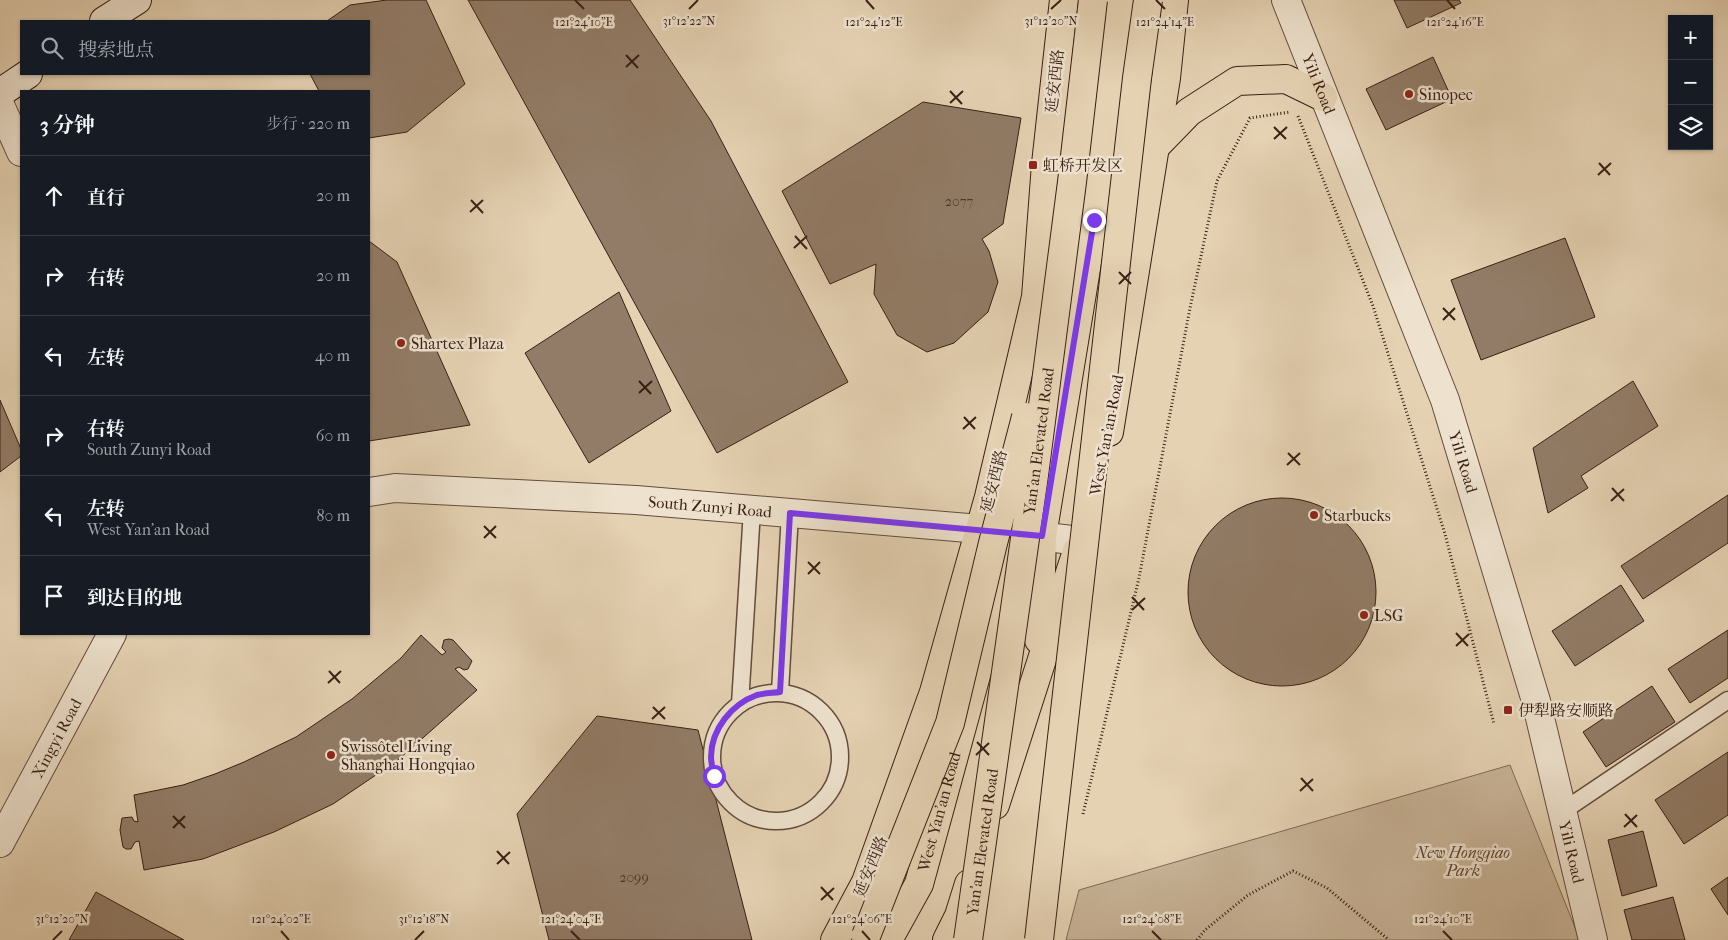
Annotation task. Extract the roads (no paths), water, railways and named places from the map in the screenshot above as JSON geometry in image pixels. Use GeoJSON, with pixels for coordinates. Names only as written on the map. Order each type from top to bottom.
{"type":"FeatureCollection","features":[{"type":"Feature","properties":{"kind":"main road","name":"延安西路"},"geometry":{"type":"LineString","coordinates":[[835,940],[866,882],[934,692],[989,497],[1036,297],[1046,164],[1064,0]]}},
{"type":"Feature","properties":{"kind":"main road","name":"Yan'an Elevated Road"},"geometry":{"type":"LineString","coordinates":[[968,940],[1034,475],[1094,0]]}},
{"type":"Feature","properties":{"kind":"main road","name":"West Yan'an Road"},"geometry":{"type":"LineString","coordinates":[[877,938],[919,884],[1016,533],[1094,0]]}},
{"type":"Feature","properties":{"kind":"main road"},"geometry":{"type":"LineString","coordinates":[[1037,672],[1042,536],[1094,220],[1120,0]]}},
{"type":"Feature","properties":{"kind":"main road"},"geometry":{"type":"LineString","coordinates":[[1039,940],[1148,0]]}},
{"type":"Feature","properties":{"kind":"main road","name":"West Yan'an Road"},"geometry":{"type":"LineString","coordinates":[[946,940],[959,916],[1101,479],[1166,78],[1174,0]]}},
{"type":"Feature","properties":{"kind":"main road"},"geometry":{"type":"LineString","coordinates":[[1154,148],[1189,112],[1237,81],[1286,79],[1323,97]]}},
{"type":"Feature","properties":{"kind":"main road"},"geometry":{"type":"LineString","coordinates":[[877,938],[950,723],[993,544],[1055,309]]}},
{"type":"Feature","properties":{"kind":"street"},"geometry":{"type":"LineString","coordinates":[[106,20],[137,0]]}},
{"type":"Feature","properties":{"kind":"street","name":"Yili Road"},"geometry":{"type":"LineString","coordinates":[[1286,0],[1445,400],[1536,702],[1593,940]]}},
{"type":"Feature","properties":{"kind":"street"},"geometry":{"type":"LineString","coordinates":[[0,93],[27,75]]}},
{"type":"Feature","properties":{"kind":"street"},"geometry":{"type":"LineString","coordinates":[[0,105],[20,150]]}},
{"type":"Feature","properties":{"kind":"street","name":"South Zunyi Road"},"geometry":{"type":"LineString","coordinates":[[370,492],[395,488],[636,500],[980,529],[1080,541]]}},
{"type":"Feature","properties":{"kind":"street","name":"Xingyi Road"},"geometry":{"type":"LineString","coordinates":[[0,843],[111,635]]}},
{"type":"Feature","properties":{"kind":"lane"},"geometry":{"type":"LineString","coordinates":[[740,704],[752,510]]}},
{"type":"Feature","properties":{"kind":"lane"},"geometry":{"type":"LineString","coordinates":[[780,692],[790,513]]}},
{"type":"Feature","properties":{"kind":"lane"},"geometry":{"type":"LineString","coordinates":[[780,692],[801,697],[820,709],[833,727],[840,748],[839,770],[831,791],[816,807],[797,818],[776,822],[755,818],[737,809],[723,794],[714,776],[711,756],[715,736],[724,718],[740,704],[758,695],[780,692]]}},
{"type":"Feature","properties":{"kind":"lane"},"geometry":{"type":"LineString","coordinates":[[1562,811],[1728,700]]}},
{"type":"Feature","properties":{"kind":"place","name":"Sinopec"},"geometry":{"type":"Point","coordinates":[1409,94]}},
{"type":"Feature","properties":{"kind":"place","name":"虹桥开发区"},"geometry":{"type":"Point","coordinates":[1033,165]}},
{"type":"Feature","properties":{"kind":"place","name":"Shartex Plaza"},"geometry":{"type":"Point","coordinates":[401,343]}},
{"type":"Feature","properties":{"kind":"place","name":"Starbucks"},"geometry":{"type":"Point","coordinates":[1314,515]}},
{"type":"Feature","properties":{"kind":"place","name":"LSG"},"geometry":{"type":"Point","coordinates":[1364,615]}},
{"type":"Feature","properties":{"kind":"place","name":"伊犁路安顺路"},"geometry":{"type":"Point","coordinates":[1508,710]}},
{"type":"Feature","properties":{"kind":"place","name":"Swissôtel Living Shanghai Hongqiao"},"geometry":{"type":"Point","coordinates":[331,755]}},
{"type":"Feature","properties":{"kind":"park label","name":"New Hongqiao Park"},"geometry":{"type":"Point","coordinates":[1463,861]}}]}
